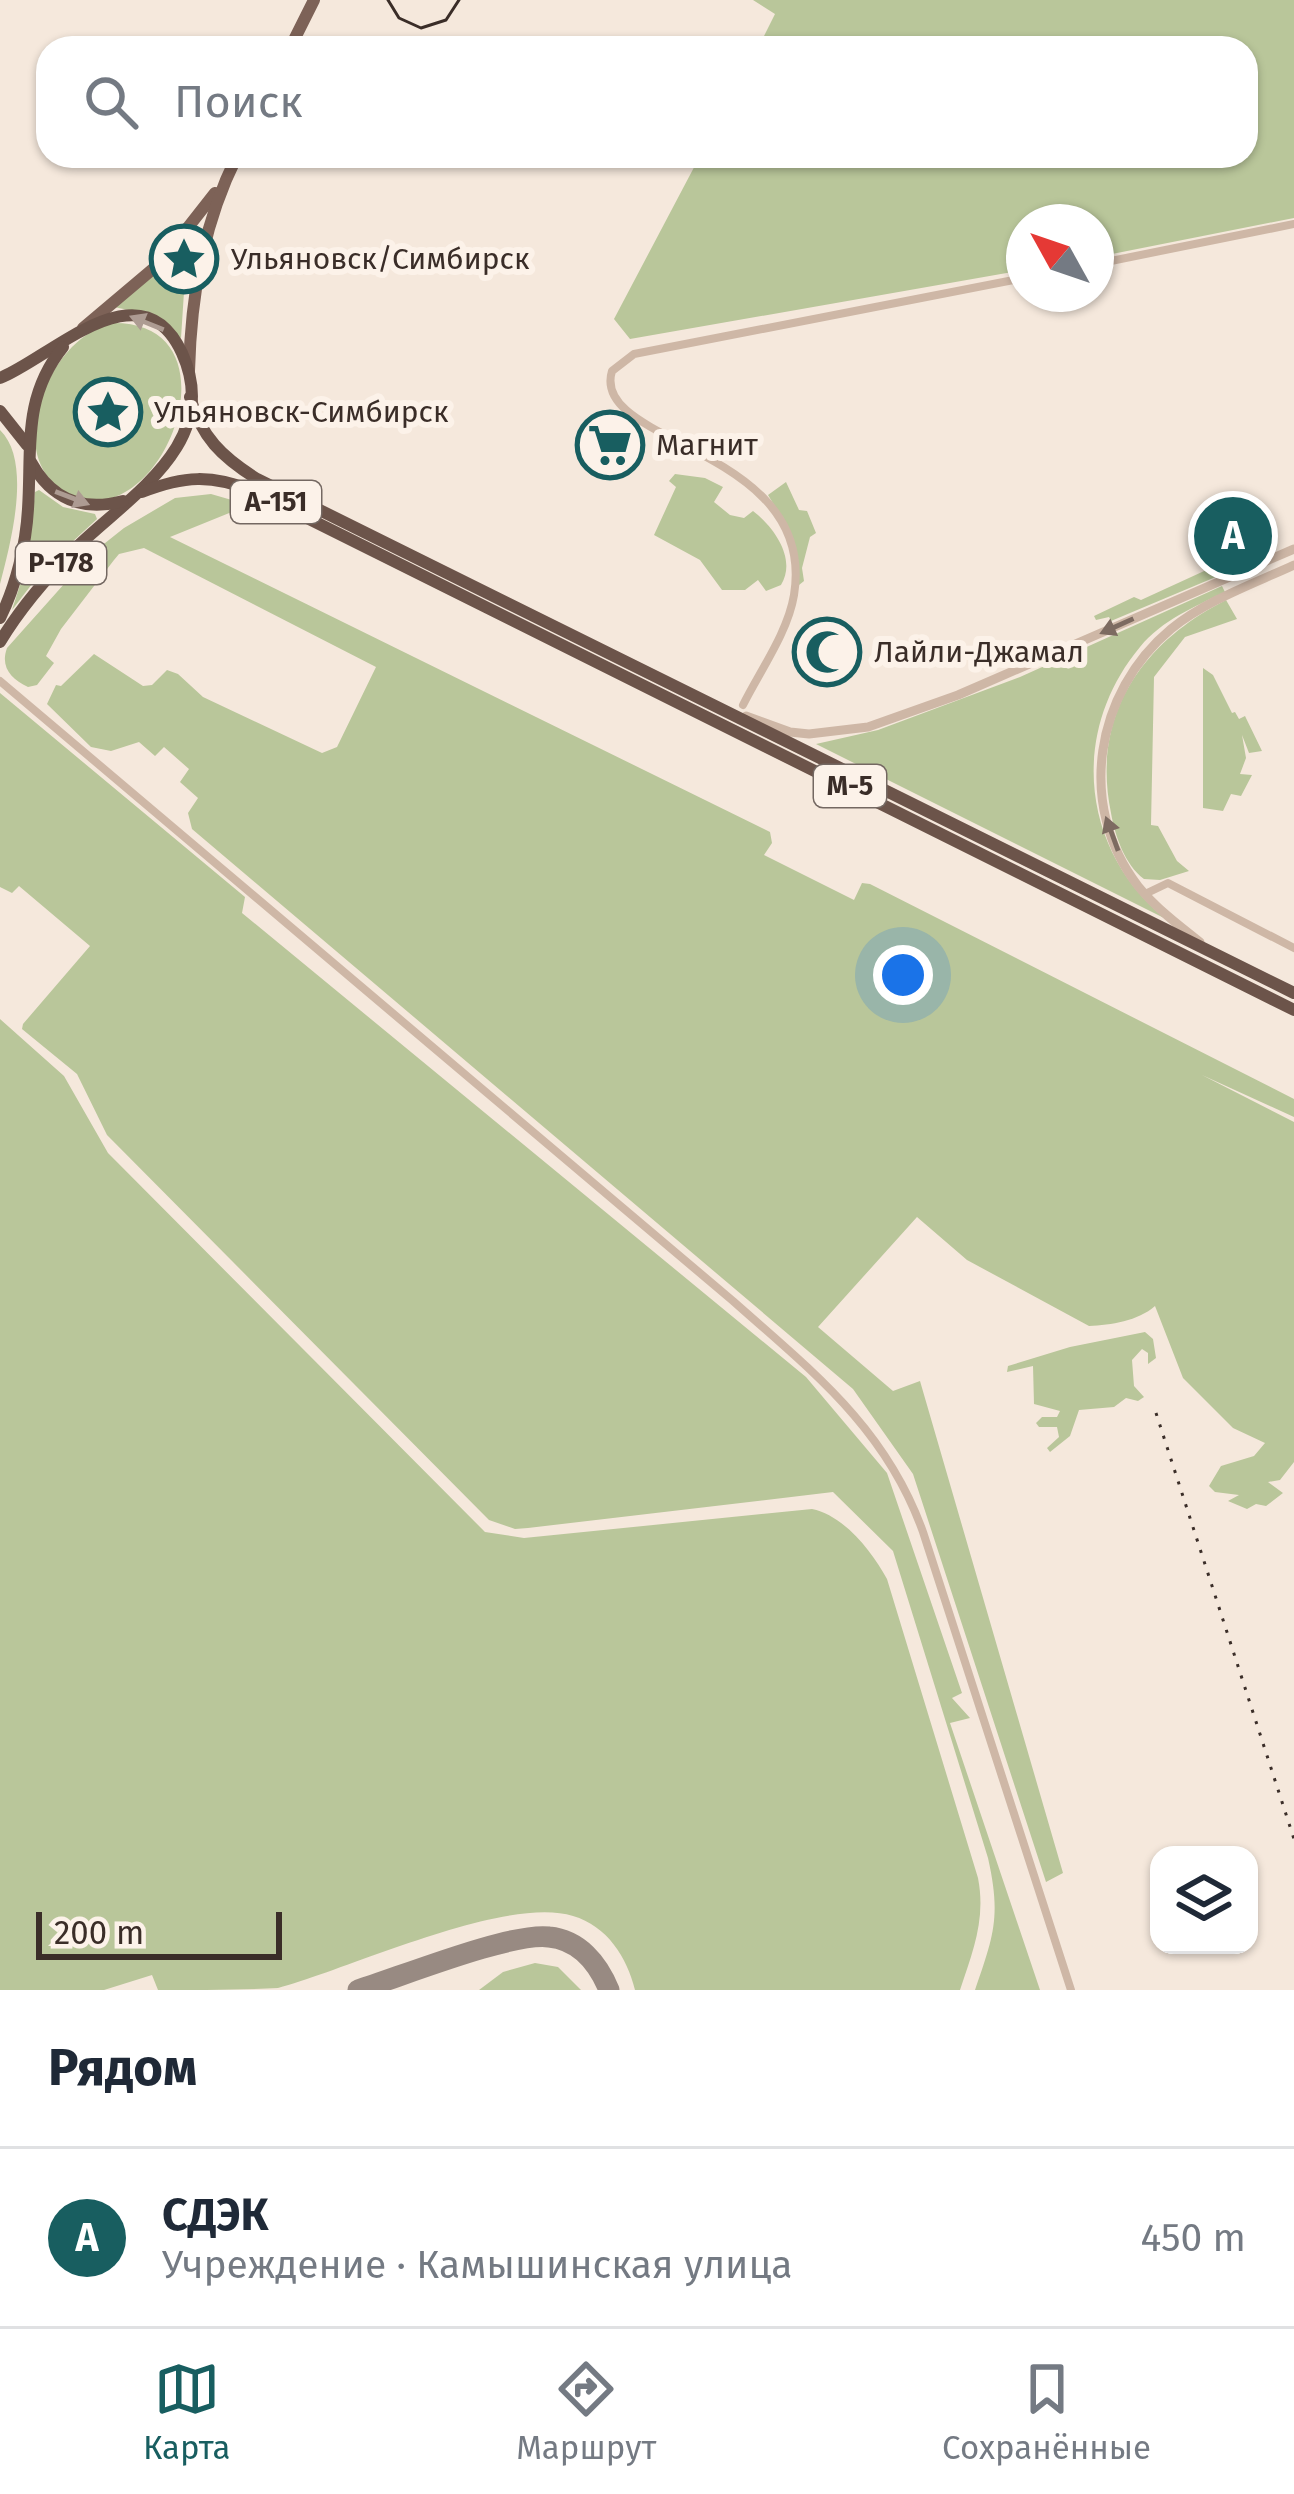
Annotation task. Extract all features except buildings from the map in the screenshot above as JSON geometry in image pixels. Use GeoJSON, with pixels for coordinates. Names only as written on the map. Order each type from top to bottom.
{"type":"FeatureCollection","features":[{"type":"Feature","properties":{"kind":"highway"},"geometry":{"type":"LineString","coordinates":[[0,378],[80,331],[116,316],[146,319],[174,340],[189,372]]}},
{"type":"Feature","properties":{"kind":"highway","name":"Р-178"},"geometry":{"type":"LineString","coordinates":[[0,618],[18,570],[28,512],[28,422],[52,360],[80,331]]}},
{"type":"Feature","properties":{"kind":"highway","name":"Р-178"},"geometry":{"type":"LineString","coordinates":[[0,642],[49,576],[139,494],[180,442],[190,397],[189,372]]}},
{"type":"Feature","properties":{"kind":"highway","name":"А-151"},"geometry":{"type":"LineString","coordinates":[[190,397],[203,433],[228,461],[307,505]]}},
{"type":"Feature","properties":{"kind":"highway","name":"А-151"},"geometry":{"type":"LineString","coordinates":[[0,411],[28,449],[44,483],[70,502],[103,506],[184,477],[223,479],[404,565]]}},
{"type":"Feature","properties":{"kind":"highway","name":"М-5"},"geometry":{"type":"LineString","coordinates":[[307,505],[1294,1010]]}},
{"type":"Feature","properties":{"kind":"highway","name":"М-5"},"geometry":{"type":"LineString","coordinates":[[404,565],[680,690],[1294,993]]}},
{"type":"Feature","properties":{"kind":"main road"},"geometry":{"type":"LineString","coordinates":[[296,36],[314,0]]}},
{"type":"Feature","properties":{"kind":"main road"},"geometry":{"type":"LineString","coordinates":[[189,372],[192,293],[230,168]]}},
{"type":"Feature","properties":{"kind":"main road"},"geometry":{"type":"LineString","coordinates":[[80,331],[160,263],[223,183]]}},
{"type":"Feature","properties":{"kind":"street"},"geometry":{"type":"LineString","coordinates":[[1114,260],[1294,224]]}},
{"type":"Feature","properties":{"kind":"street"},"geometry":{"type":"LineString","coordinates":[[743,704],[791,605],[795,551],[783,521],[758,490],[615,402],[610,379],[618,364],[634,354],[1006,282]]}},
{"type":"Feature","properties":{"kind":"street"},"geometry":{"type":"LineString","coordinates":[[680,690],[790,732],[850,731],[958,695],[1294,549]]}},
{"type":"Feature","properties":{"kind":"street"},"geometry":{"type":"LineString","coordinates":[[1213,953],[1145,894],[1114,845],[1102,804],[1100,761],[1110,717],[1130,675],[1155,644],[1186,618],[1294,565]]}},
{"type":"Feature","properties":{"kind":"street"},"geometry":{"type":"LineString","coordinates":[[1225,581],[1231,594]]}},
{"type":"Feature","properties":{"kind":"street"},"geometry":{"type":"LineString","coordinates":[[0,681],[734,1301],[854,1413],[891,1461],[914,1506],[1071,1990]]}},
{"type":"Feature","properties":{"kind":"street"},"geometry":{"type":"LineString","coordinates":[[1145,894],[1168,883],[1294,948]]}},
{"type":"Feature","properties":{"kind":"green space"},"geometry":{"type":"Polygon","coordinates":[[[753,0],[1294,0],[1294,218],[1114,254],[1114,204],[1006,204],[1006,273],[630,339],[614,319],[694,168],[1258,168],[1258,36],[764,36],[775,14],[753,0]]]}},
{"type":"Feature","properties":{"kind":"green space"},"geometry":{"type":"Polygon","coordinates":[[[195,236],[181,338],[133,311],[114,307],[195,236]]]}},
{"type":"Feature","properties":{"kind":"green space"},"geometry":{"type":"Polygon","coordinates":[[[113,323],[152,331],[174,354],[181,385],[177,420],[162,454],[140,481],[112,498],[80,498],[56,486],[42,467],[35,445],[36,420],[54,370],[91,332],[113,323]]]}},
{"type":"Feature","properties":{"kind":"green space"},"geometry":{"type":"Polygon","coordinates":[[[0,430],[10,444],[17,483],[0,584],[0,430]]]}},
{"type":"Feature","properties":{"kind":"green space"},"geometry":{"type":"Polygon","coordinates":[[[675,474],[705,478],[723,487],[714,502],[730,515],[744,518],[753,511],[768,526],[785,554],[781,585],[766,591],[758,580],[745,590],[722,590],[700,560],[654,535],[676,487],[669,481],[675,474]]]}},
{"type":"Feature","properties":{"kind":"green space"},"geometry":{"type":"Polygon","coordinates":[[[786,482],[816,533],[810,537],[802,568],[804,581],[799,585],[790,531],[768,495],[786,482]]]}},
{"type":"Feature","properties":{"kind":"green space"},"geometry":{"type":"Polygon","coordinates":[[[39,490],[63,507],[95,514],[97,519],[45,567],[12,610],[28,560],[35,492],[39,490]]]}},
{"type":"Feature","properties":{"kind":"green space"},"geometry":{"type":"Polygon","coordinates":[[[211,494],[249,505],[170,537],[770,832],[772,843],[764,855],[854,900],[862,883],[870,884],[1294,1099],[1294,1117],[1202,1075],[1294,1122],[1294,1462],[1280,1480],[1268,1482],[1283,1493],[1266,1506],[1247,1509],[1228,1501],[1239,1495],[1215,1492],[1209,1486],[1221,1466],[1254,1456],[1265,1443],[1233,1428],[1183,1378],[1155,1306],[1132,1319],[1089,1326],[967,1260],[917,1217],[818,1327],[893,1391],[920,1381],[1063,1873],[1046,1882],[913,1474],[853,1389],[192,829],[188,813],[198,798],[180,782],[189,769],[164,747],[155,756],[139,742],[111,751],[91,747],[47,704],[56,685],[61,686],[94,654],[143,686],[152,685],[167,670],[178,674],[203,697],[322,753],[337,747],[376,667],[144,548],[119,554],[114,560],[61,629],[46,656],[54,663],[37,685],[28,687],[8,672],[7,648],[90,555],[175,498],[211,494]]]}},
{"type":"Feature","properties":{"kind":"green space"},"geometry":{"type":"Polygon","coordinates":[[[1263,544],[1268,555],[1111,621],[1094,616],[1134,597],[1141,600],[1263,544]]]}},
{"type":"Feature","properties":{"kind":"green space"},"geometry":{"type":"Polygon","coordinates":[[[1222,586],[1225,592],[1168,622],[1140,647],[1117,680],[1102,716],[1095,752],[1094,789],[1116,860],[1166,919],[816,744],[878,730],[1020,677],[1222,586]]]}},
{"type":"Feature","properties":{"kind":"green space"},"geometry":{"type":"Polygon","coordinates":[[[1226,600],[1237,619],[1185,637],[1154,677],[1151,825],[1158,826],[1177,861],[1189,871],[1160,880],[1144,879],[1122,849],[1111,813],[1107,778],[1116,714],[1129,686],[1169,638],[1226,600]]]}},
{"type":"Feature","properties":{"kind":"green space"},"geometry":{"type":"Polygon","coordinates":[[[1203,668],[1213,675],[1232,713],[1239,719],[1245,716],[1262,751],[1249,753],[1242,735],[1246,758],[1240,774],[1252,775],[1241,796],[1231,794],[1223,811],[1203,808],[1203,668]]]}},
{"type":"Feature","properties":{"kind":"green space"},"geometry":{"type":"Polygon","coordinates":[[[0,693],[245,897],[242,913],[806,1377],[887,1473],[962,1693],[952,1698],[970,1718],[950,1723],[1040,1990],[975,1990],[994,1925],[988,1858],[893,1551],[833,1492],[528,1528],[489,1520],[107,1135],[77,1074],[22,1029],[90,946],[19,886],[12,893],[0,887],[0,693]]]}},
{"type":"Feature","properties":{"kind":"green space"},"geometry":{"type":"Polygon","coordinates":[[[0,1019],[64,1076],[108,1153],[485,1532],[524,1538],[812,1509],[836,1519],[856,1536],[887,1579],[978,1878],[979,1921],[960,1990],[635,1990],[621,1955],[596,1927],[573,1916],[544,1912],[427,1937],[278,1988],[158,1990],[152,1975],[104,1990],[0,1990],[0,1019]]]}},
{"type":"Feature","properties":{"kind":"green space"},"geometry":{"type":"Polygon","coordinates":[[[1145,1332],[1153,1339],[1156,1358],[1148,1364],[1148,1353],[1142,1349],[1132,1360],[1134,1386],[1144,1397],[1138,1401],[1126,1398],[1114,1407],[1079,1410],[1070,1436],[1050,1452],[1047,1448],[1059,1437],[1057,1427],[1036,1423],[1042,1417],[1057,1417],[1060,1411],[1034,1404],[1033,1366],[1007,1372],[1008,1366],[1145,1332]]]}},
{"type":"Feature","properties":{"kind":"green space"},"geometry":{"type":"Polygon","coordinates":[[[535,1963],[558,1967],[581,1990],[479,1990],[503,1972],[535,1963]]]}},
{"type":"Feature","properties":{"kind":"taxiway"},"geometry":{"type":"LineString","coordinates":[[358,1990],[483,1948],[532,1937],[560,1939],[586,1954],[609,1990]]}},
{"type":"Feature","properties":{"kind":"tram line"},"geometry":{"type":"LineString","coordinates":[[388,0],[399,18],[421,28],[446,20],[459,0]]}},
{"type":"Feature","properties":{"kind":"railway"},"geometry":{"type":"LineString","coordinates":[[1156,1413],[1294,1839]]}},
{"type":"Feature","properties":{"kind":"place","name":"Ульяновск/Симбирск"},"geometry":{"type":"Point","coordinates":[184,259]}},
{"type":"Feature","properties":{"kind":"place","name":"Ульяновск-Симбирск"},"geometry":{"type":"Point","coordinates":[108,412]}},
{"type":"Feature","properties":{"kind":"place","name":"Магнит"},"geometry":{"type":"Point","coordinates":[610,445]}},
{"type":"Feature","properties":{"kind":"place","name":"СДЭК"},"geometry":{"type":"Point","coordinates":[1233,536]}},
{"type":"Feature","properties":{"kind":"place","name":"Лайли-Джамал"},"geometry":{"type":"Point","coordinates":[827,652]}}]}
